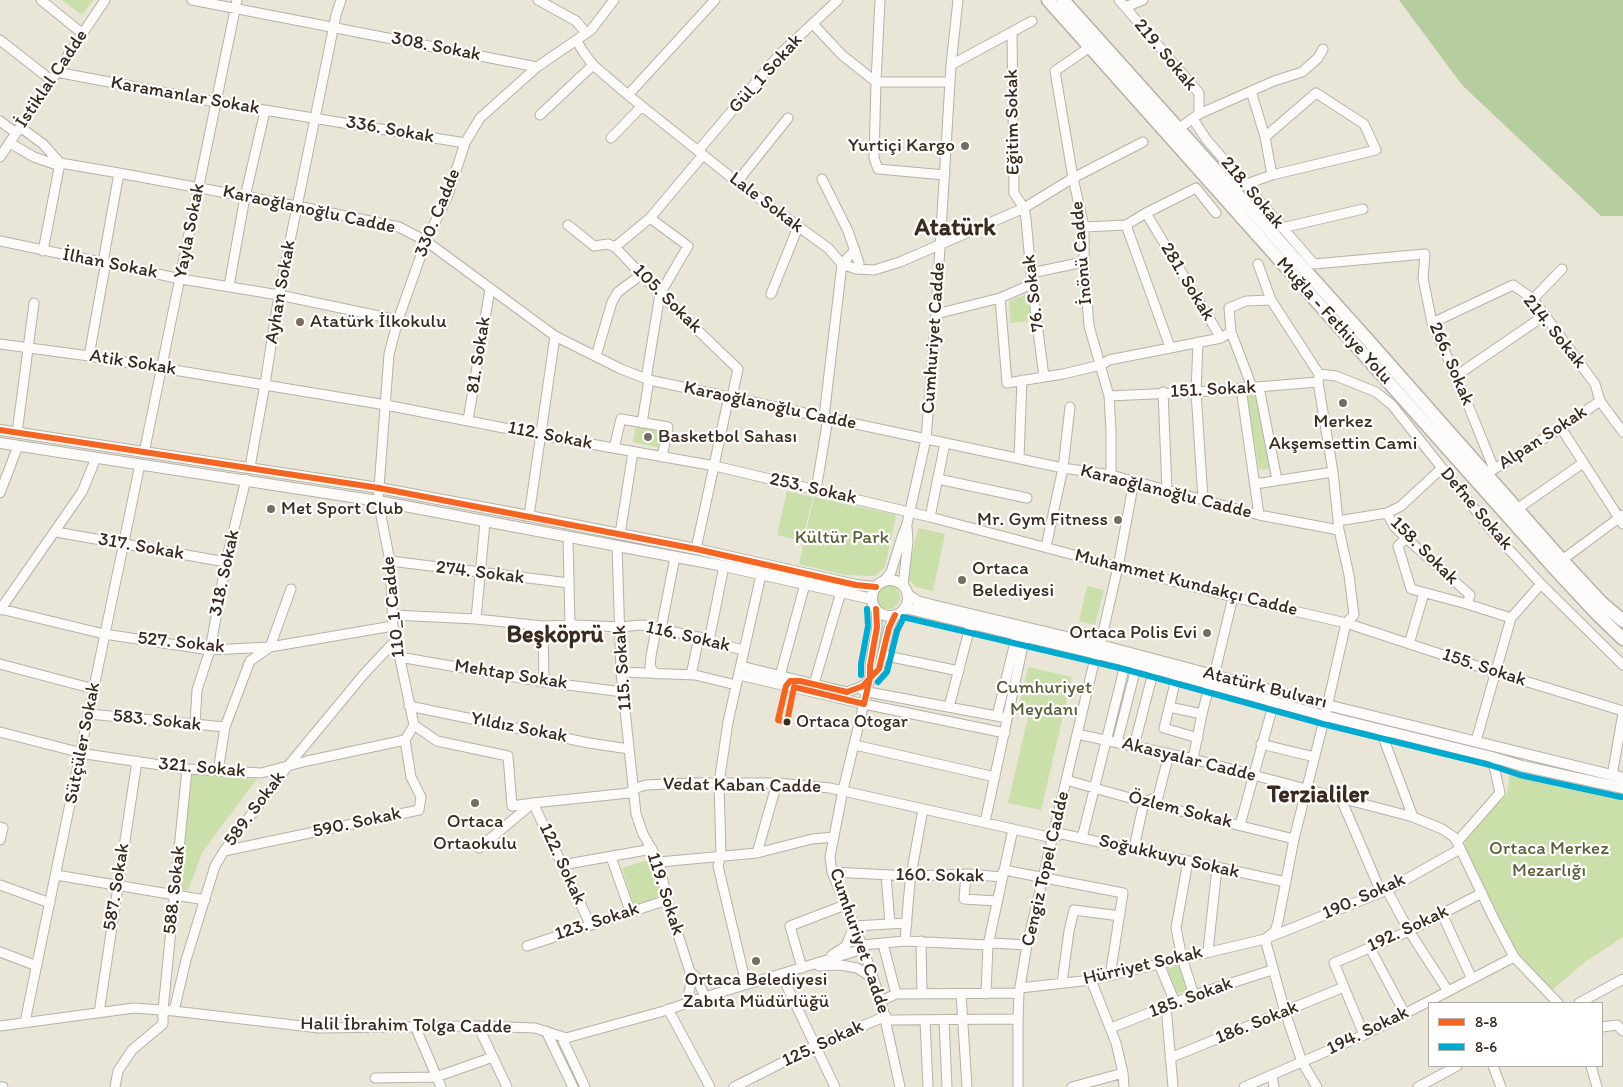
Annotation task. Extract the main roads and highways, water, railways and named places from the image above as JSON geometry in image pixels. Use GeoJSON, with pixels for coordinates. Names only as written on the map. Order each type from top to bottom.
{"type":"FeatureCollection","features":[{"type":"Feature","properties":{"kind":"highway","name":"Muğla - Fethiye Yolu"},"geometry":{"type":"LineString","coordinates":[[1048,0],[1555,569],[1623,639]]}},
{"type":"Feature","properties":{"kind":"highway","name":"Muğla - Fethiye Yolu"},"geometry":{"type":"LineString","coordinates":[[1063,0],[1232,191],[1490,472],[1517,509],[1562,560],[1602,603],[1623,622]]}},
{"type":"Feature","properties":{"kind":"main road"},"geometry":{"type":"LineString","coordinates":[[0,430],[379,488],[696,549],[856,585],[880,584],[894,580],[905,590],[905,608],[895,615],[886,615],[876,609],[872,598],[880,584]]}},
{"type":"Feature","properties":{"kind":"main road"},"geometry":{"type":"LineString","coordinates":[[0,444],[246,479],[378,501],[724,566],[872,598]]}},
{"type":"Feature","properties":{"kind":"main road","name":"Atatürk Bulvarı"},"geometry":{"type":"LineString","coordinates":[[905,590],[917,601],[1212,680],[1327,705],[1623,778]]}},
{"type":"Feature","properties":{"kind":"main road","name":"Atatürk Bulvarı"},"geometry":{"type":"LineString","coordinates":[[905,608],[1021,635],[1098,650],[1154,669],[1177,675],[1212,680],[1274,702],[1325,716],[1522,766],[1623,788]]}},
{"type":"Feature","properties":{"kind":"place","name":"Yurtiçi Kargo"},"geometry":{"type":"Point","coordinates":[965,146]}},
{"type":"Feature","properties":{"kind":"place","name":"Atatürk İlkokulu"},"geometry":{"type":"Point","coordinates":[300,322]}},
{"type":"Feature","properties":{"kind":"place","name":"Merkez Akşemsettin Cami"},"geometry":{"type":"Point","coordinates":[1343,403]}},
{"type":"Feature","properties":{"kind":"place","name":"Basketbol Sahası"},"geometry":{"type":"Point","coordinates":[648,437]}},
{"type":"Feature","properties":{"kind":"place","name":"Met Sport Club"},"geometry":{"type":"Point","coordinates":[271,509]}},
{"type":"Feature","properties":{"kind":"place","name":"Mr. Gym Fitness"},"geometry":{"type":"Point","coordinates":[1118,520]}},
{"type":"Feature","properties":{"kind":"place","name":"Ortaca Belediyesi"},"geometry":{"type":"Point","coordinates":[962,580]}},
{"type":"Feature","properties":{"kind":"place","name":"Ortaca Polis Evi"},"geometry":{"type":"Point","coordinates":[1207,633]}},
{"type":"Feature","properties":{"kind":"place","name":"Ortaca Otogar"},"geometry":{"type":"Point","coordinates":[787,722]}},
{"type":"Feature","properties":{"kind":"place","name":"Ortaca Ortaokulu"},"geometry":{"type":"Point","coordinates":[475,803]}},
{"type":"Feature","properties":{"kind":"place","name":"Ortaca Belediyesi Zabıta Müdürlüğü"},"geometry":{"type":"Point","coordinates":[756,961]}},
{"type":"Feature","properties":{"kind":"district","name":"Atatürk"},"geometry":{"type":"Point","coordinates":[955,229]}},
{"type":"Feature","properties":{"kind":"district","name":"Beşköprü"},"geometry":{"type":"Point","coordinates":[555,636]}},
{"type":"Feature","properties":{"kind":"district","name":"Terzialiler"},"geometry":{"type":"Point","coordinates":[1318,796]}},
{"type":"Feature","properties":{"kind":"park label","name":"Kültür Park"},"geometry":{"type":"Point","coordinates":[842,538]}},
{"type":"Feature","properties":{"kind":"park label","name":"Cumhuriyet Meydanı"},"geometry":{"type":"Point","coordinates":[1044,699]}},
{"type":"Feature","properties":{"kind":"park label","name":"Ortaca Merkez Mezarlığı"},"geometry":{"type":"Point","coordinates":[1549,860]}}]}
